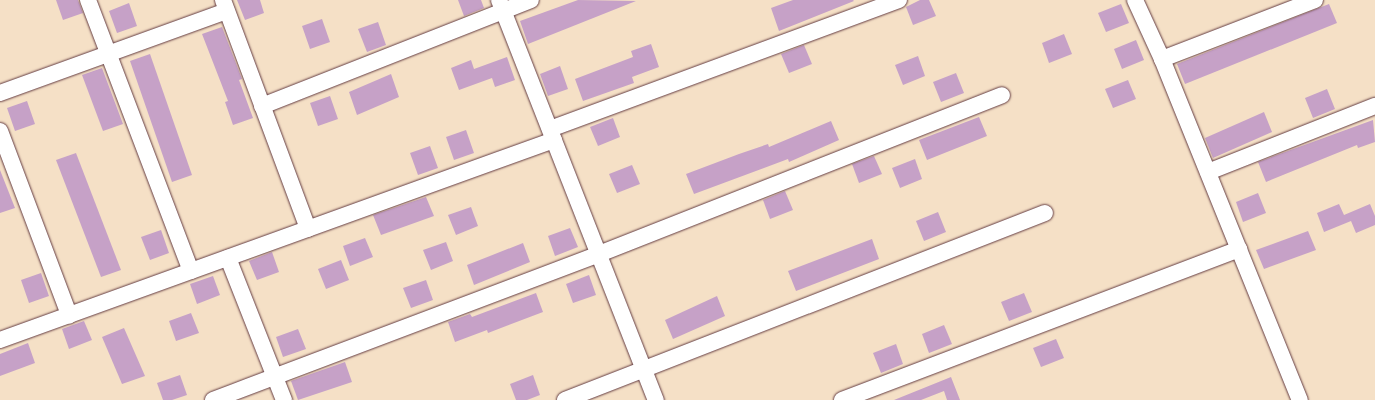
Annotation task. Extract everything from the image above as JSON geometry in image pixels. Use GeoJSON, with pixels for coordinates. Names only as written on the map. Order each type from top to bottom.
{"type":"FeatureCollection","features":[{"type":"Feature","properties":{"kind":"street"},"geometry":{"type":"LineString","coordinates":[[88,0],[191,271]]}},
{"type":"Feature","properties":{"kind":"street"},"geometry":{"type":"LineString","coordinates":[[262,106],[502,5],[531,0]]}},
{"type":"Feature","properties":{"kind":"street"},"geometry":{"type":"LineString","coordinates":[[0,340],[308,229],[898,0]]}},
{"type":"Feature","properties":{"kind":"street"},"geometry":{"type":"LineString","coordinates":[[1135,0],[1162,59],[1300,400]]}},
{"type":"Feature","properties":{"kind":"street"},"geometry":{"type":"LineString","coordinates":[[1162,59],[1315,0]]}},
{"type":"Feature","properties":{"kind":"street"},"geometry":{"type":"LineString","coordinates":[[0,93],[108,54],[225,5],[308,229]]}},
{"type":"Feature","properties":{"kind":"street"},"geometry":{"type":"LineString","coordinates":[[502,5],[656,400]]}},
{"type":"Feature","properties":{"kind":"street"},"geometry":{"type":"LineString","coordinates":[[213,400],[599,254],[1002,95]]}},
{"type":"Feature","properties":{"kind":"street"},"geometry":{"type":"LineString","coordinates":[[1208,172],[1375,106]]}},
{"type":"Feature","properties":{"kind":"street"},"geometry":{"type":"LineString","coordinates":[[0,131],[69,315]]}},
{"type":"Feature","properties":{"kind":"street"},"geometry":{"type":"LineString","coordinates":[[565,400],[1045,213]]}},
{"type":"Feature","properties":{"kind":"street"},"geometry":{"type":"LineString","coordinates":[[842,400],[1239,250]]}},
{"type":"Feature","properties":{"kind":"street"},"geometry":{"type":"LineString","coordinates":[[228,258],[284,400]]}},
{"type":"Feature","properties":{"kind":"building"},"geometry":{"type":"Polygon","coordinates":[[[56,0],[78,0],[83,13],[63,20],[56,0]]]}},
{"type":"Feature","properties":{"kind":"building"},"geometry":{"type":"Polygon","coordinates":[[[237,0],[260,0],[264,13],[245,20],[237,0]]]}},
{"type":"Feature","properties":{"kind":"building"},"geometry":{"type":"Polygon","coordinates":[[[458,0],[481,0],[484,8],[464,16],[458,0]]]}},
{"type":"Feature","properties":{"kind":"building"},"geometry":{"type":"Polygon","coordinates":[[[578,0],[636,1],[528,44],[520,21],[578,0]]]}},
{"type":"Feature","properties":{"kind":"building"},"geometry":{"type":"Polygon","coordinates":[[[793,0],[854,1],[779,31],[771,8],[793,0]]]}},
{"type":"Feature","properties":{"kind":"building"},"geometry":{"type":"Polygon","coordinates":[[[920,0],[929,0],[936,16],[913,25],[906,7],[920,0]]]}},
{"type":"Feature","properties":{"kind":"building"},"geometry":{"type":"Polygon","coordinates":[[[129,3],[137,26],[117,33],[109,11],[129,3]]]}},
{"type":"Feature","properties":{"kind":"building"},"geometry":{"type":"Polygon","coordinates":[[[1121,4],[1129,23],[1106,32],[1098,13],[1121,4]]]}},
{"type":"Feature","properties":{"kind":"building"},"geometry":{"type":"Polygon","coordinates":[[[1329,4],[1337,23],[1185,84],[1177,64],[1329,4]]]}},
{"type":"Feature","properties":{"kind":"building"},"geometry":{"type":"Polygon","coordinates":[[[322,19],[330,42],[310,49],[302,26],[322,19]]]}},
{"type":"Feature","properties":{"kind":"building"},"geometry":{"type":"Polygon","coordinates":[[[378,22],[386,45],[367,52],[358,29],[378,22]]]}},
{"type":"Feature","properties":{"kind":"building"},"geometry":{"type":"Polygon","coordinates":[[[222,27],[242,79],[239,80],[253,118],[233,125],[225,102],[228,101],[202,34],[222,27]]]}},
{"type":"Feature","properties":{"kind":"building"},"geometry":{"type":"Polygon","coordinates":[[[1064,34],[1072,54],[1049,63],[1042,43],[1064,34]]]}},
{"type":"Feature","properties":{"kind":"building"},"geometry":{"type":"Polygon","coordinates":[[[1136,40],[1144,60],[1122,69],[1114,49],[1136,40]]]}},
{"type":"Feature","properties":{"kind":"building"},"geometry":{"type":"Polygon","coordinates":[[[651,44],[659,67],[632,77],[634,83],[583,101],[575,79],[633,57],[631,51],[651,44]]]}},
{"type":"Feature","properties":{"kind":"building"},"geometry":{"type":"Polygon","coordinates":[[[804,45],[812,64],[789,73],[781,54],[804,45]]]}},
{"type":"Feature","properties":{"kind":"building"},"geometry":{"type":"Polygon","coordinates":[[[150,54],[192,175],[172,182],[130,61],[150,54]]]}},
{"type":"Feature","properties":{"kind":"building"},"geometry":{"type":"Polygon","coordinates":[[[918,56],[925,76],[903,85],[895,65],[918,56]]]}},
{"type":"Feature","properties":{"kind":"building"},"geometry":{"type":"Polygon","coordinates":[[[507,57],[515,80],[495,87],[492,78],[459,90],[451,68],[471,60],[474,69],[507,57]]]}},
{"type":"Feature","properties":{"kind":"building"},"geometry":{"type":"Polygon","coordinates":[[[560,66],[568,89],[548,96],[540,74],[560,66]]]}},
{"type":"Feature","properties":{"kind":"building"},"geometry":{"type":"Polygon","coordinates":[[[102,68],[123,124],[103,131],[82,75],[102,68]]]}},
{"type":"Feature","properties":{"kind":"building"},"geometry":{"type":"Polygon","coordinates":[[[956,73],[964,93],[941,102],[933,82],[956,73]]]}},
{"type":"Feature","properties":{"kind":"building"},"geometry":{"type":"Polygon","coordinates":[[[391,74],[399,97],[357,115],[349,92],[391,74]]]}},
{"type":"Feature","properties":{"kind":"building"},"geometry":{"type":"Polygon","coordinates":[[[1128,80],[1136,99],[1113,108],[1105,89],[1128,80]]]}},
{"type":"Feature","properties":{"kind":"building"},"geometry":{"type":"Polygon","coordinates":[[[1327,89],[1335,109],[1313,118],[1305,98],[1327,89]]]}},
{"type":"Feature","properties":{"kind":"building"},"geometry":{"type":"Polygon","coordinates":[[[330,96],[338,119],[318,126],[310,103],[330,96]]]}},
{"type":"Feature","properties":{"kind":"building"},"geometry":{"type":"Polygon","coordinates":[[[27,101],[35,124],[15,131],[7,108],[27,101]]]}},
{"type":"Feature","properties":{"kind":"building"},"geometry":{"type":"Polygon","coordinates":[[[1264,112],[1272,132],[1213,158],[1205,138],[1264,112]]]}},
{"type":"Feature","properties":{"kind":"building"},"geometry":{"type":"Polygon","coordinates":[[[979,117],[987,136],[927,160],[919,140],[979,117]]]}},
{"type":"Feature","properties":{"kind":"building"},"geometry":{"type":"Polygon","coordinates":[[[613,118],[620,137],[598,146],[590,127],[613,118]]]}},
{"type":"Feature","properties":{"kind":"building"},"geometry":{"type":"Polygon","coordinates":[[[1373,120],[1375,142],[1358,148],[1357,145],[1266,182],[1258,162],[1373,120]]]}},
{"type":"Feature","properties":{"kind":"building"},"geometry":{"type":"Polygon","coordinates":[[[831,121],[839,140],[789,162],[788,159],[694,194],[686,174],[768,144],[769,147],[831,121]]]}},
{"type":"Feature","properties":{"kind":"building"},"geometry":{"type":"Polygon","coordinates":[[[466,130],[474,153],[454,160],[446,137],[466,130]]]}},
{"type":"Feature","properties":{"kind":"building"},"geometry":{"type":"Polygon","coordinates":[[[430,146],[438,168],[418,175],[410,153],[430,146]]]}},
{"type":"Feature","properties":{"kind":"building"},"geometry":{"type":"Polygon","coordinates":[[[76,153],[121,270],[101,277],[56,160],[76,153]]]}},
{"type":"Feature","properties":{"kind":"building"},"geometry":{"type":"Polygon","coordinates":[[[874,156],[882,174],[859,183],[852,164],[874,156]]]}},
{"type":"Feature","properties":{"kind":"building"},"geometry":{"type":"Polygon","coordinates":[[[915,159],[922,179],[900,188],[892,168],[915,159]]]}},
{"type":"Feature","properties":{"kind":"building"},"geometry":{"type":"Polygon","coordinates":[[[632,165],[640,184],[617,193],[609,174],[632,165]]]}},
{"type":"Feature","properties":{"kind":"building"},"geometry":{"type":"Polygon","coordinates":[[[0,170],[15,208],[0,213],[0,170]]]}},
{"type":"Feature","properties":{"kind":"building"},"geometry":{"type":"Polygon","coordinates":[[[785,191],[793,210],[770,219],[763,200],[785,191]]]}},
{"type":"Feature","properties":{"kind":"building"},"geometry":{"type":"Polygon","coordinates":[[[1258,193],[1266,213],[1243,222],[1236,202],[1258,193]]]}},
{"type":"Feature","properties":{"kind":"building"},"geometry":{"type":"Polygon","coordinates":[[[426,197],[434,216],[381,235],[373,215],[426,197]]]}},
{"type":"Feature","properties":{"kind":"building"},"geometry":{"type":"Polygon","coordinates":[[[1339,204],[1344,215],[1370,204],[1375,216],[1375,225],[1356,233],[1351,221],[1324,232],[1317,213],[1339,204]]]}},
{"type":"Feature","properties":{"kind":"building"},"geometry":{"type":"Polygon","coordinates":[[[471,207],[478,226],[456,235],[448,215],[471,207]]]}},
{"type":"Feature","properties":{"kind":"building"},"geometry":{"type":"Polygon","coordinates":[[[938,212],[946,232],[924,241],[916,221],[938,212]]]}},
{"type":"Feature","properties":{"kind":"building"},"geometry":{"type":"Polygon","coordinates":[[[570,228],[578,247],[555,256],[548,236],[570,228]]]}},
{"type":"Feature","properties":{"kind":"building"},"geometry":{"type":"Polygon","coordinates":[[[161,230],[169,253],[150,260],[141,237],[161,230]]]}},
{"type":"Feature","properties":{"kind":"building"},"geometry":{"type":"Polygon","coordinates":[[[1308,231],[1316,250],[1264,269],[1256,250],[1308,231]]]}},
{"type":"Feature","properties":{"kind":"building"},"geometry":{"type":"Polygon","coordinates":[[[365,238],[373,257],[350,266],[343,246],[365,238]]]}},
{"type":"Feature","properties":{"kind":"building"},"geometry":{"type":"Polygon","coordinates":[[[872,239],[879,259],[796,291],[788,271],[872,239]]]}},
{"type":"Feature","properties":{"kind":"building"},"geometry":{"type":"Polygon","coordinates":[[[446,242],[453,261],[431,270],[423,250],[446,242]]]}},
{"type":"Feature","properties":{"kind":"building"},"geometry":{"type":"Polygon","coordinates":[[[523,243],[530,262],[474,285],[467,265],[523,243]]]}},
{"type":"Feature","properties":{"kind":"building"},"geometry":{"type":"Polygon","coordinates":[[[272,252],[279,272],[257,280],[249,261],[272,252]]]}},
{"type":"Feature","properties":{"kind":"building"},"geometry":{"type":"Polygon","coordinates":[[[341,260],[349,280],[326,289],[318,269],[341,260]]]}},
{"type":"Feature","properties":{"kind":"building"},"geometry":{"type":"Polygon","coordinates":[[[41,273],[49,296],[29,303],[21,280],[41,273]]]}},
{"type":"Feature","properties":{"kind":"building"},"geometry":{"type":"Polygon","coordinates":[[[589,275],[596,295],[573,303],[566,284],[589,275]]]}},
{"type":"Feature","properties":{"kind":"building"},"geometry":{"type":"Polygon","coordinates":[[[213,276],[220,295],[197,304],[190,284],[213,276]]]}},
{"type":"Feature","properties":{"kind":"building"},"geometry":{"type":"Polygon","coordinates":[[[426,280],[433,300],[411,308],[403,288],[426,280]]]}},
{"type":"Feature","properties":{"kind":"building"},"geometry":{"type":"Polygon","coordinates":[[[536,293],[543,312],[488,333],[487,330],[455,342],[448,322],[470,314],[472,317],[536,293]]]}},
{"type":"Feature","properties":{"kind":"building"},"geometry":{"type":"Polygon","coordinates":[[[1024,293],[1032,312],[1009,321],[1001,302],[1024,293]]]}},
{"type":"Feature","properties":{"kind":"building"},"geometry":{"type":"Polygon","coordinates":[[[717,296],[725,316],[673,339],[665,320],[717,296]]]}},
{"type":"Feature","properties":{"kind":"building"},"geometry":{"type":"Polygon","coordinates":[[[191,313],[199,333],[176,341],[169,321],[191,313]]]}},
{"type":"Feature","properties":{"kind":"building"},"geometry":{"type":"Polygon","coordinates":[[[84,321],[92,340],[69,349],[62,329],[84,321]]]}},
{"type":"Feature","properties":{"kind":"building"},"geometry":{"type":"Polygon","coordinates":[[[944,325],[952,344],[929,353],[922,334],[944,325]]]}},
{"type":"Feature","properties":{"kind":"building"},"geometry":{"type":"Polygon","coordinates":[[[124,328],[145,376],[122,384],[102,337],[124,328]]]}},
{"type":"Feature","properties":{"kind":"building"},"geometry":{"type":"Polygon","coordinates":[[[298,329],[306,349],[283,357],[276,337],[298,329]]]}},
{"type":"Feature","properties":{"kind":"building"},"geometry":{"type":"Polygon","coordinates":[[[1056,339],[1064,358],[1041,367],[1033,348],[1056,339]]]}},
{"type":"Feature","properties":{"kind":"building"},"geometry":{"type":"Polygon","coordinates":[[[28,343],[35,363],[0,376],[0,354],[28,343]]]}},
{"type":"Feature","properties":{"kind":"building"},"geometry":{"type":"Polygon","coordinates":[[[896,344],[903,364],[881,373],[873,353],[896,344]]]}},
{"type":"Feature","properties":{"kind":"building"},"geometry":{"type":"Polygon","coordinates":[[[345,362],[352,382],[298,400],[291,381],[345,362]]]}},
{"type":"Feature","properties":{"kind":"building"},"geometry":{"type":"Polygon","coordinates":[[[180,375],[187,395],[172,400],[163,400],[157,383],[180,375]]]}},
{"type":"Feature","properties":{"kind":"building"},"geometry":{"type":"Polygon","coordinates":[[[533,375],[540,395],[527,400],[516,400],[510,384],[533,375]]]}},
{"type":"Feature","properties":{"kind":"building"},"geometry":{"type":"Polygon","coordinates":[[[951,377],[960,400],[947,400],[944,391],[921,400],[894,400],[951,377]]]}}]}
